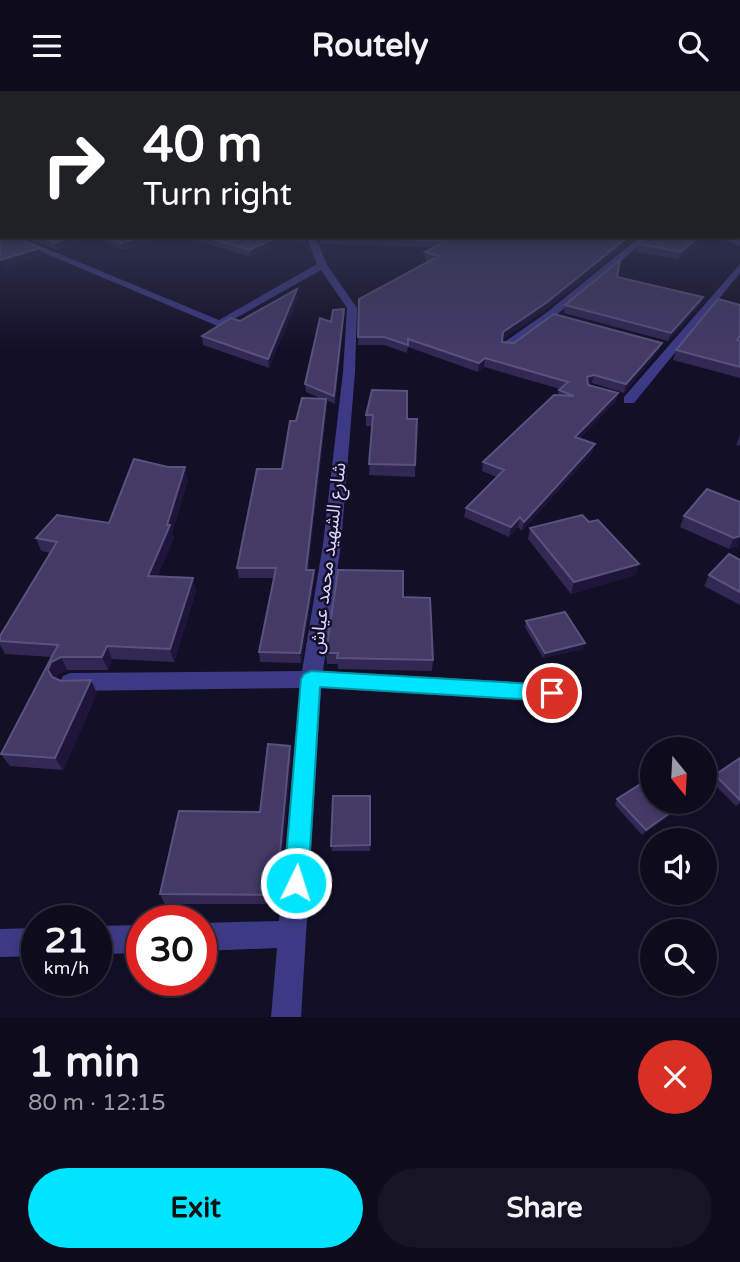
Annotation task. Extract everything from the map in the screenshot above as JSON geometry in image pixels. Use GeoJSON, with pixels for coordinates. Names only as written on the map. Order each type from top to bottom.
{"type":"FeatureCollection","features":[{"type":"Feature","properties":{"kind":"street"},"geometry":{"type":"LineString","coordinates":[[76,264],[220,324],[322,265]]}},
{"type":"Feature","properties":{"kind":"street"},"geometry":{"type":"LineString","coordinates":[[507,346],[612,264]]}},
{"type":"Feature","properties":{"kind":"street","name":"شارع الشهيد محمد عياش"},"geometry":{"type":"LineString","coordinates":[[286,1017],[311,679],[332,544],[349,372],[352,308],[322,265]]}},
{"type":"Feature","properties":{"kind":"street"},"geometry":{"type":"LineString","coordinates":[[629,400],[740,267]]}},
{"type":"Feature","properties":{"kind":"street"},"geometry":{"type":"LineString","coordinates":[[550,315],[564,319]]}},
{"type":"Feature","properties":{"kind":"street"},"geometry":{"type":"LineString","coordinates":[[658,345],[671,348]]}},
{"type":"Feature","properties":{"kind":"street"},"geometry":{"type":"LineString","coordinates":[[67,682],[311,679],[552,693]]}},
{"type":"Feature","properties":{"kind":"street"},"geometry":{"type":"LineString","coordinates":[[217,936],[292,934]]}},
{"type":"Feature","properties":{"kind":"street"},"geometry":{"type":"LineString","coordinates":[[0,943],[21,942]]}},
{"type":"Feature","properties":{"kind":"building"},"geometry":{"type":"Polygon","coordinates":[[[424,264],[594,264],[546,303],[503,332],[502,342],[514,343],[554,314],[662,343],[626,384],[594,375],[587,377],[588,385],[618,393],[575,437],[595,444],[524,522],[520,517],[511,527],[466,508],[504,470],[483,462],[554,395],[574,396],[559,390],[568,382],[485,358],[479,363],[408,339],[408,345],[384,337],[358,337],[359,299],[424,264]]]}},
{"type":"Feature","properties":{"kind":"building"},"geometry":{"type":"Polygon","coordinates":[[[615,264],[619,264],[617,277],[703,297],[671,333],[565,305],[615,264]]]}},
{"type":"Feature","properties":{"kind":"building"},"geometry":{"type":"Polygon","coordinates":[[[297,289],[268,359],[202,336],[231,318],[240,321],[297,289]]]}},
{"type":"Feature","properties":{"kind":"building"},"geometry":{"type":"Polygon","coordinates":[[[718,299],[740,305],[740,336],[737,340],[740,341],[740,367],[676,350],[718,299]]]}},
{"type":"Feature","properties":{"kind":"building"},"geometry":{"type":"Polygon","coordinates":[[[344,309],[334,396],[305,384],[320,318],[331,322],[333,310],[344,309]]]}},
{"type":"Feature","properties":{"kind":"building"},"geometry":{"type":"Polygon","coordinates":[[[372,390],[407,391],[407,419],[417,419],[415,465],[369,464],[373,415],[366,415],[372,390]]]}},
{"type":"Feature","properties":{"kind":"building"},"geometry":{"type":"Polygon","coordinates":[[[302,398],[326,399],[306,570],[314,570],[300,653],[259,652],[276,568],[237,568],[257,469],[282,469],[290,421],[296,421],[302,398]]]}},
{"type":"Feature","properties":{"kind":"building"},"geometry":{"type":"Polygon","coordinates":[[[134,459],[168,467],[185,467],[167,525],[170,525],[148,576],[193,578],[170,649],[107,646],[102,657],[61,657],[51,662],[48,670],[52,677],[61,681],[91,680],[55,758],[1,754],[58,645],[0,641],[0,636],[57,542],[36,538],[57,515],[109,523],[134,459]]]}},
{"type":"Feature","properties":{"kind":"building"},"geometry":{"type":"Polygon","coordinates":[[[707,489],[740,502],[740,536],[734,538],[684,516],[707,489]]]}},
{"type":"Feature","properties":{"kind":"building"},"geometry":{"type":"Polygon","coordinates":[[[582,515],[589,522],[598,520],[639,564],[574,582],[530,528],[582,515]]]}},
{"type":"Feature","properties":{"kind":"building"},"geometry":{"type":"Polygon","coordinates":[[[729,554],[740,560],[740,592],[709,575],[729,554]]]}},
{"type":"Feature","properties":{"kind":"building"},"geometry":{"type":"Polygon","coordinates":[[[338,570],[403,571],[403,597],[430,598],[433,660],[337,658],[338,653],[326,653],[338,570]]]}},
{"type":"Feature","properties":{"kind":"building"},"geometry":{"type":"Polygon","coordinates":[[[565,612],[585,643],[545,653],[526,621],[565,612]]]}},
{"type":"Feature","properties":{"kind":"building"},"geometry":{"type":"Polygon","coordinates":[[[268,744],[290,746],[276,895],[160,894],[179,811],[260,812],[268,744]]]}},
{"type":"Feature","properties":{"kind":"building"},"geometry":{"type":"Polygon","coordinates":[[[740,758],[740,800],[718,778],[718,773],[740,758]]]}},
{"type":"Feature","properties":{"kind":"building"},"geometry":{"type":"Polygon","coordinates":[[[640,784],[640,814],[668,814],[649,828],[644,828],[617,799],[640,784]]]}},
{"type":"Feature","properties":{"kind":"building"},"geometry":{"type":"Polygon","coordinates":[[[333,796],[370,796],[370,845],[331,846],[333,796]]]}},
{"type":"Feature","properties":{"kind":"route"},"geometry":{"type":"LineString","coordinates":[[296,883],[311,679],[552,693]]}}]}
